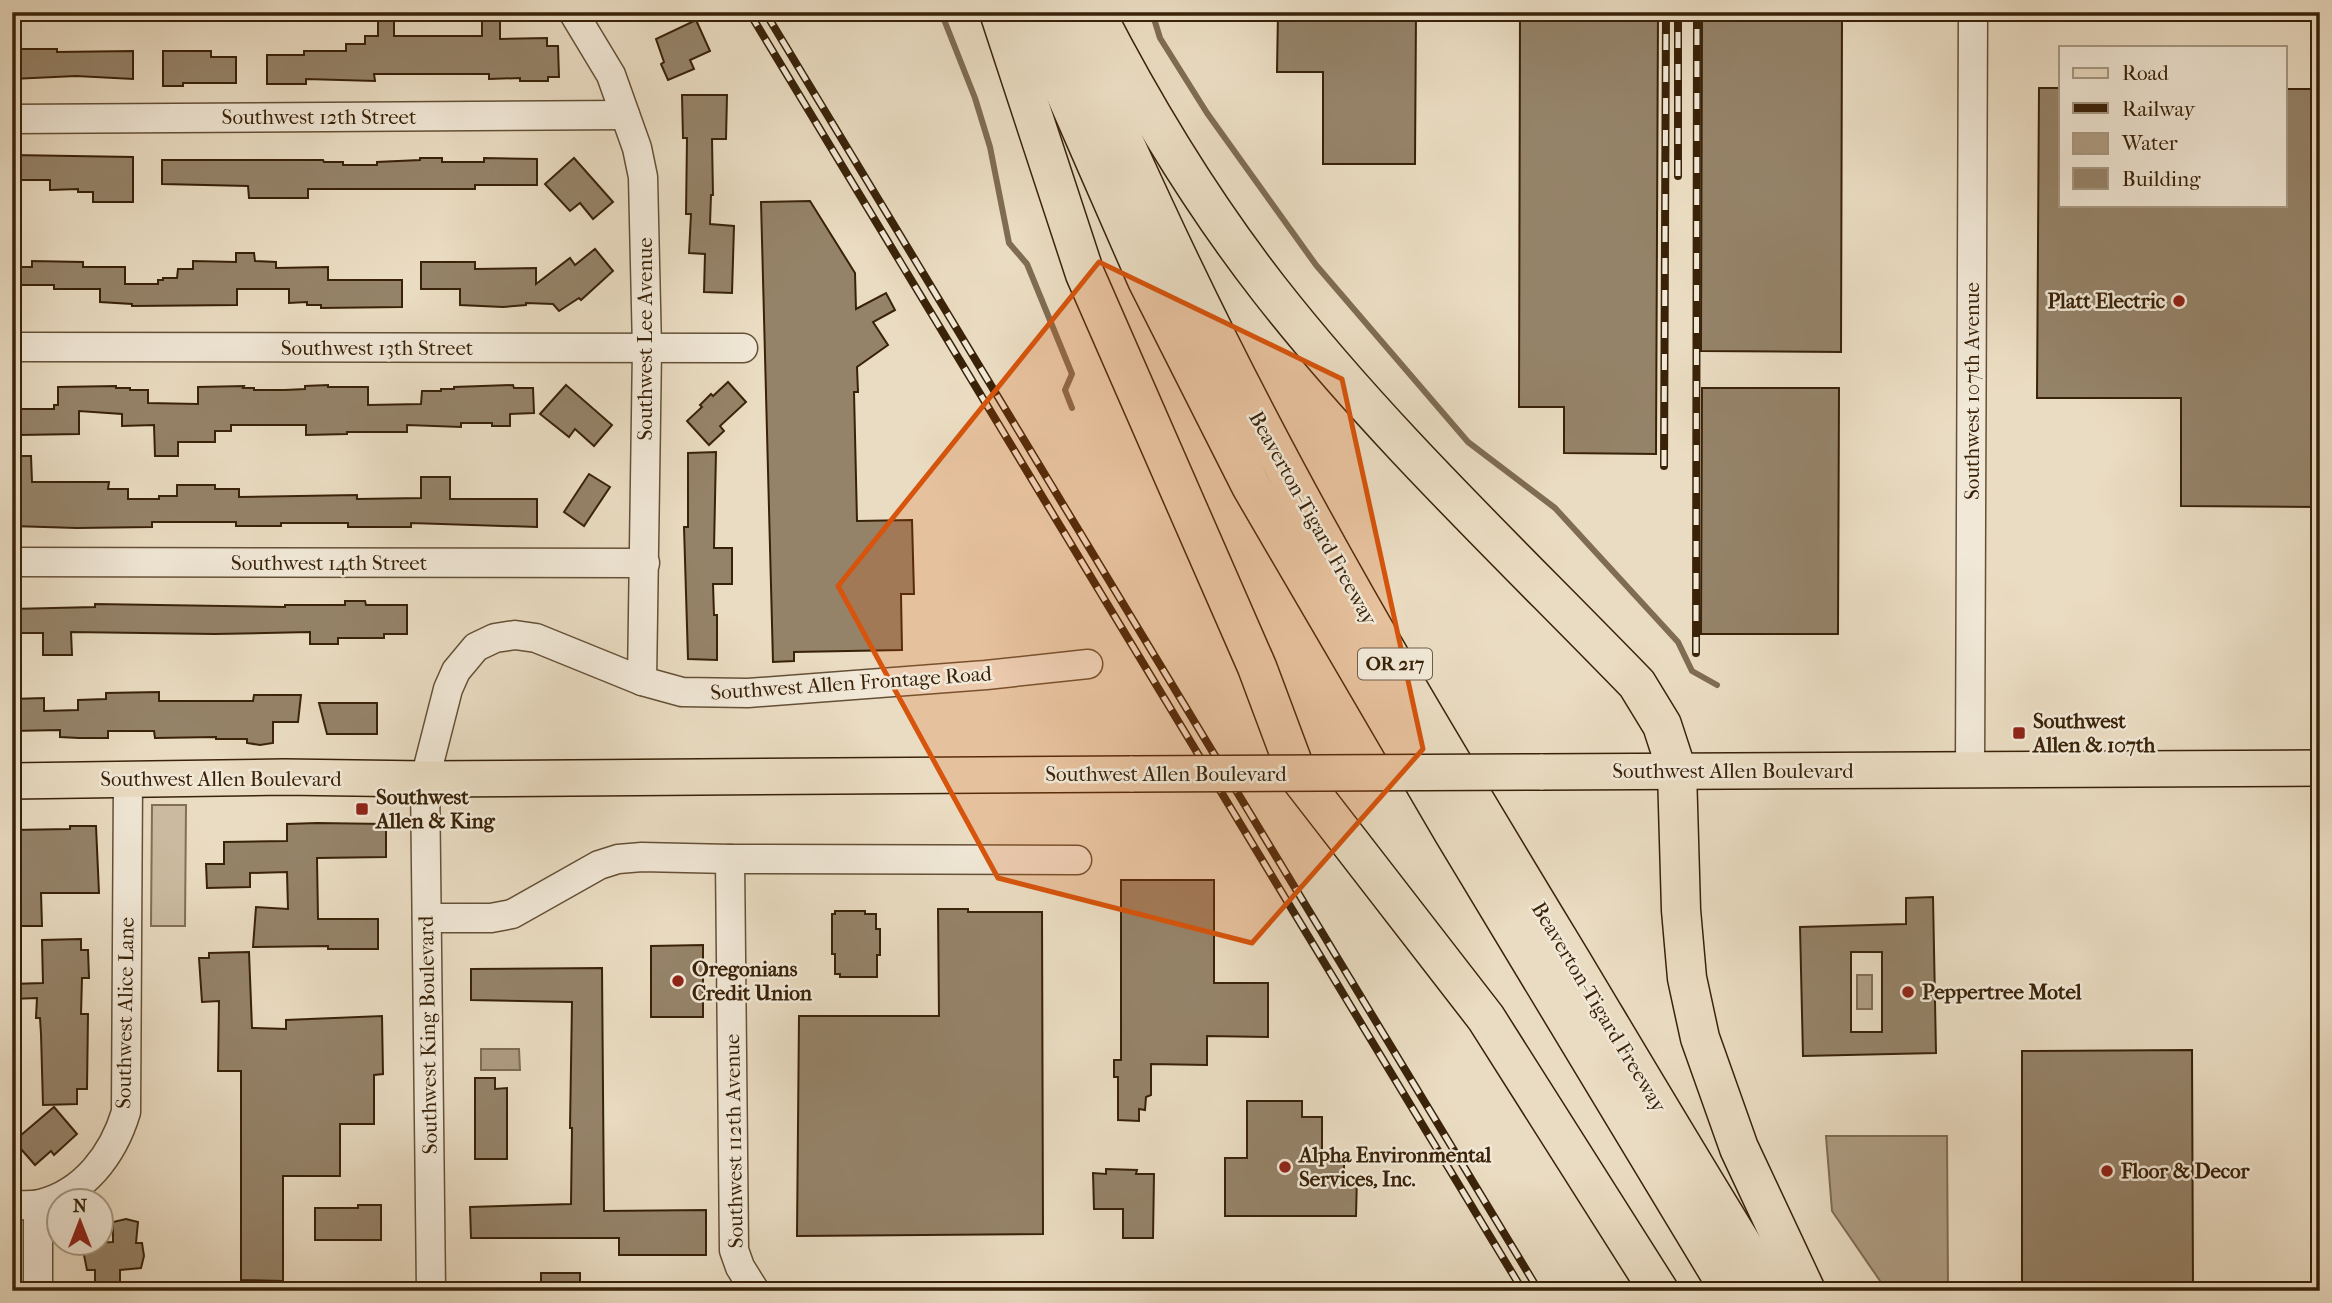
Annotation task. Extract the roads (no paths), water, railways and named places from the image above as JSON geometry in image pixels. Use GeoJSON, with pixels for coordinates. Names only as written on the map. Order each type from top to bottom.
{"type":"FeatureCollection","features":[{"type":"Feature","properties":{"kind":"highway"},"geometry":{"type":"LineString","coordinates":[[999,12],[1085,274],[1257,667],[1297,774],[1486,1018],[1659,1291]]}},
{"type":"Feature","properties":{"kind":"highway","name":"Beaverton-Tigard Freeway"},"geometry":{"type":"LineString","coordinates":[[1033,12],[1063,88],[1147,280],[1251,486],[1453,832],[1730,1291]]}},
{"type":"Feature","properties":{"kind":"highway","name":"Beaverton-Tigard Freeway"},"geometry":{"type":"LineString","coordinates":[[1067,12],[1180,265],[1317,528],[1381,642],[1500,842],[1771,1291]]}},
{"type":"Feature","properties":{"kind":"highway"},"geometry":{"type":"LineString","coordinates":[[1095,12],[1120,61],[1179,161],[1270,291],[1374,413],[1637,684],[1662,725],[1677,771],[1681,910],[1687,978],[1700,1038],[1739,1148],[1806,1291]]}},
{"type":"Feature","properties":{"kind":"main road","name":"Southwest Allen Boulevard"},"geometry":{"type":"LineString","coordinates":[[12,781],[284,777],[425,779],[2320,768]]}},
{"type":"Feature","properties":{"kind":"street","name":"Southwest Lee Avenue"},"geometry":{"type":"LineString","coordinates":[[573,12],[611,75],[637,148],[643,177],[647,349],[642,681]]}},
{"type":"Feature","properties":{"kind":"street","name":"Southwest 107th Avenue"},"geometry":{"type":"LineString","coordinates":[[1970,770],[1973,12]]}},
{"type":"Feature","properties":{"kind":"street","name":"Southwest 12th Street"},"geometry":{"type":"LineString","coordinates":[[12,119],[625,115]]}},
{"type":"Feature","properties":{"kind":"street","name":"Southwest 13th Street"},"geometry":{"type":"LineString","coordinates":[[12,347],[743,348]]}},
{"type":"Feature","properties":{"kind":"street","name":"Southwest 14th Street"},"geometry":{"type":"LineString","coordinates":[[12,562],[645,564]]}},
{"type":"Feature","properties":{"kind":"street","name":"Southwest Allen Frontage Road"},"geometry":{"type":"LineString","coordinates":[[425,779],[448,689],[456,671],[476,647],[495,638],[515,635],[536,638],[642,681],[682,692],[748,693],[986,675],[1087,664]]}},
{"type":"Feature","properties":{"kind":"street","name":"Southwest Alice Lane"},"geometry":{"type":"LineString","coordinates":[[38,1291],[25,1205],[69,1193],[87,1179],[105,1158],[125,1112],[128,779]]}},
{"type":"Feature","properties":{"kind":"street","name":"Southwest King Boulevard"},"geometry":{"type":"LineString","coordinates":[[425,779],[431,1291]]}},
{"type":"Feature","properties":{"kind":"street"},"geometry":{"type":"LineString","coordinates":[[427,918],[491,918],[512,914],[580,875],[618,859],[642,856],[730,859],[1077,860]]}},
{"type":"Feature","properties":{"kind":"street","name":"Southwest 112th Avenue"},"geometry":{"type":"LineString","coordinates":[[730,859],[734,1250],[740,1267],[755,1291]]}},
{"type":"Feature","properties":{"kind":"water"},"geometry":{"type":"Polygon","coordinates":[[[1857,975],[1872,975],[1872,1009],[1857,1009],[1857,975]]]}},
{"type":"Feature","properties":{"kind":"water"},"geometry":{"type":"Polygon","coordinates":[[[481,1049],[519,1049],[520,1070],[481,1070],[481,1049]]]}},
{"type":"Feature","properties":{"kind":"water"},"geometry":{"type":"Polygon","coordinates":[[[1826,1136],[1947,1136],[1948,1291],[1887,1291],[1832,1211],[1826,1136]]]}},
{"type":"Feature","properties":{"kind":"waterway"},"geometry":{"type":"LineString","coordinates":[[941,12],[975,98],[990,147],[1009,243],[1027,264],[1072,374],[1065,390],[1072,408]]}},
{"type":"Feature","properties":{"kind":"waterway"},"geometry":{"type":"LineString","coordinates":[[1152,12],[1160,38],[1207,113],[1316,265],[1468,442],[1555,508],[1678,642],[1692,671],[1717,685]]}},
{"type":"Feature","properties":{"kind":"railway"},"geometry":{"type":"LineString","coordinates":[[749,12],[1523,1291]]}},
{"type":"Feature","properties":{"kind":"railway"},"geometry":{"type":"LineString","coordinates":[[765,12],[1539,1291]]}},
{"type":"Feature","properties":{"kind":"railway"},"geometry":{"type":"LineString","coordinates":[[1664,466],[1666,12]]}},
{"type":"Feature","properties":{"kind":"railway"},"geometry":{"type":"LineString","coordinates":[[1678,12],[1678,176]]}},
{"type":"Feature","properties":{"kind":"railway"},"geometry":{"type":"LineString","coordinates":[[1696,653],[1697,12]]}},
{"type":"Feature","properties":{"kind":"place","name":"Platt Electric"},"geometry":{"type":"Point","coordinates":[2179,301]}},
{"type":"Feature","properties":{"kind":"place","name":"Southwest Allen & 107th"},"geometry":{"type":"Point","coordinates":[2019,733]}},
{"type":"Feature","properties":{"kind":"place","name":"Southwest Allen & King"},"geometry":{"type":"Point","coordinates":[362,809]}},
{"type":"Feature","properties":{"kind":"place","name":"Oregonians Credit Union"},"geometry":{"type":"Point","coordinates":[678,981]}},
{"type":"Feature","properties":{"kind":"place","name":"Peppertree Motel"},"geometry":{"type":"Point","coordinates":[1908,992]}},
{"type":"Feature","properties":{"kind":"place","name":"Alpha Environmental Services, Inc."},"geometry":{"type":"Point","coordinates":[1285,1167]}},
{"type":"Feature","properties":{"kind":"place","name":"Floor & Decor"},"geometry":{"type":"Point","coordinates":[2107,1171]}}]}
